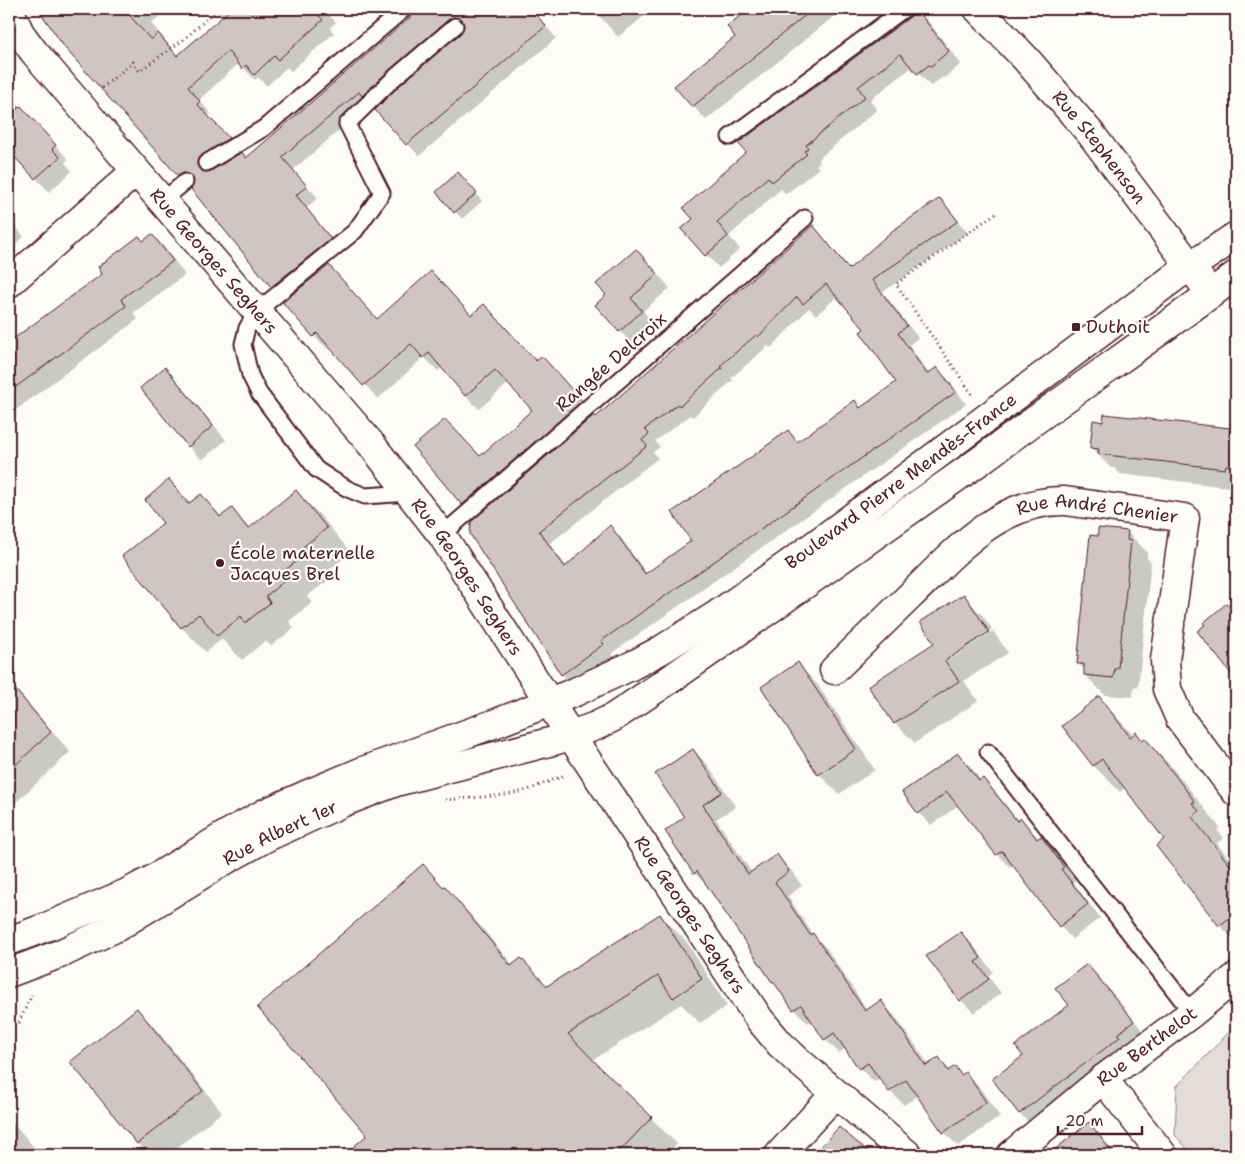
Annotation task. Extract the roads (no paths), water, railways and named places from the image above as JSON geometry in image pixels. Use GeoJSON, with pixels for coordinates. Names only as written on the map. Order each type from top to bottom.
{"type":"FeatureCollection","features":[{"type":"Feature","properties":{"kind":"street","name":"Rue Georges Seghers"},"geometry":{"type":"LineString","coordinates":[[10,9],[20,33],[34,52],[371,444],[442,535],[570,736],[760,1020],[780,1044],[835,1094],[908,1155]]}},
{"type":"Feature","properties":{"kind":"street","name":"Rue Stephenson"},"geometry":{"type":"LineString","coordinates":[[978,9],[1026,59],[1091,134],[1211,294]]}},
{"type":"Feature","properties":{"kind":"street"},"geometry":{"type":"LineString","coordinates":[[9,282],[136,170]]}},
{"type":"Feature","properties":{"kind":"street","name":"Boulevard Pierre Mendès-France"},"geometry":{"type":"LineString","coordinates":[[549,702],[634,665],[718,614],[988,417],[1190,266],[1236,236]]}},
{"type":"Feature","properties":{"kind":"street","name":"Boulevard Pierre Mendès-France"},"geometry":{"type":"LineString","coordinates":[[570,736],[596,726],[636,704],[981,460],[1236,275]]}},
{"type":"Feature","properties":{"kind":"street","name":"Rue André Chenier"},"geometry":{"type":"LineString","coordinates":[[834,670],[967,542],[997,520],[1021,508],[1050,501],[1066,501],[1185,518],[1165,660],[1167,689],[1180,719],[1236,792]]}},
{"type":"Feature","properties":{"kind":"street","name":"Rue Albert 1er"},"geometry":{"type":"LineString","coordinates":[[9,941],[127,893],[265,813],[326,786],[395,758],[499,722],[549,702]]}},
{"type":"Feature","properties":{"kind":"street","name":"Rue Albert 1er"},"geometry":{"type":"LineString","coordinates":[[9,973],[62,953],[117,927],[222,862],[268,837],[344,802],[396,782],[570,736]]}},
{"type":"Feature","properties":{"kind":"street","name":"Rue Berthelot"},"geometry":{"type":"LineString","coordinates":[[1011,1155],[1103,1079],[1236,977]]}},
{"type":"Feature","properties":{"kind":"street"},"geometry":{"type":"LineString","coordinates":[[1103,1079],[1163,1155]]}},
{"type":"Feature","properties":{"kind":"street"},"geometry":{"type":"LineString","coordinates":[[779,1155],[835,1094]]}},
{"type":"Feature","properties":{"kind":"lane"},"geometry":{"type":"LineString","coordinates":[[206,163],[264,128],[404,9]]}},
{"type":"Feature","properties":{"kind":"lane"},"geometry":{"type":"LineString","coordinates":[[730,137],[904,9]]}},
{"type":"Feature","properties":{"kind":"lane"},"geometry":{"type":"LineString","coordinates":[[410,493],[365,496],[348,489],[316,468],[259,393],[250,375],[243,344],[247,328],[257,311],[355,231],[382,194],[347,124],[392,79],[455,26]]}},
{"type":"Feature","properties":{"kind":"lane"},"geometry":{"type":"LineString","coordinates":[[162,201],[185,182]]}},
{"type":"Feature","properties":{"kind":"lane","name":"Rangée Delcroix"},"geometry":{"type":"LineString","coordinates":[[442,535],[805,218]]}},
{"type":"Feature","properties":{"kind":"lane"},"geometry":{"type":"LineString","coordinates":[[988,752],[1192,1012]]}},
{"type":"Feature","properties":{"kind":"place","name":"Duthoit"},"geometry":{"type":"Point","coordinates":[1076,327]}},
{"type":"Feature","properties":{"kind":"place","name":"École maternelle Jacques Brel"},"geometry":{"type":"Point","coordinates":[220,563]}}]}
